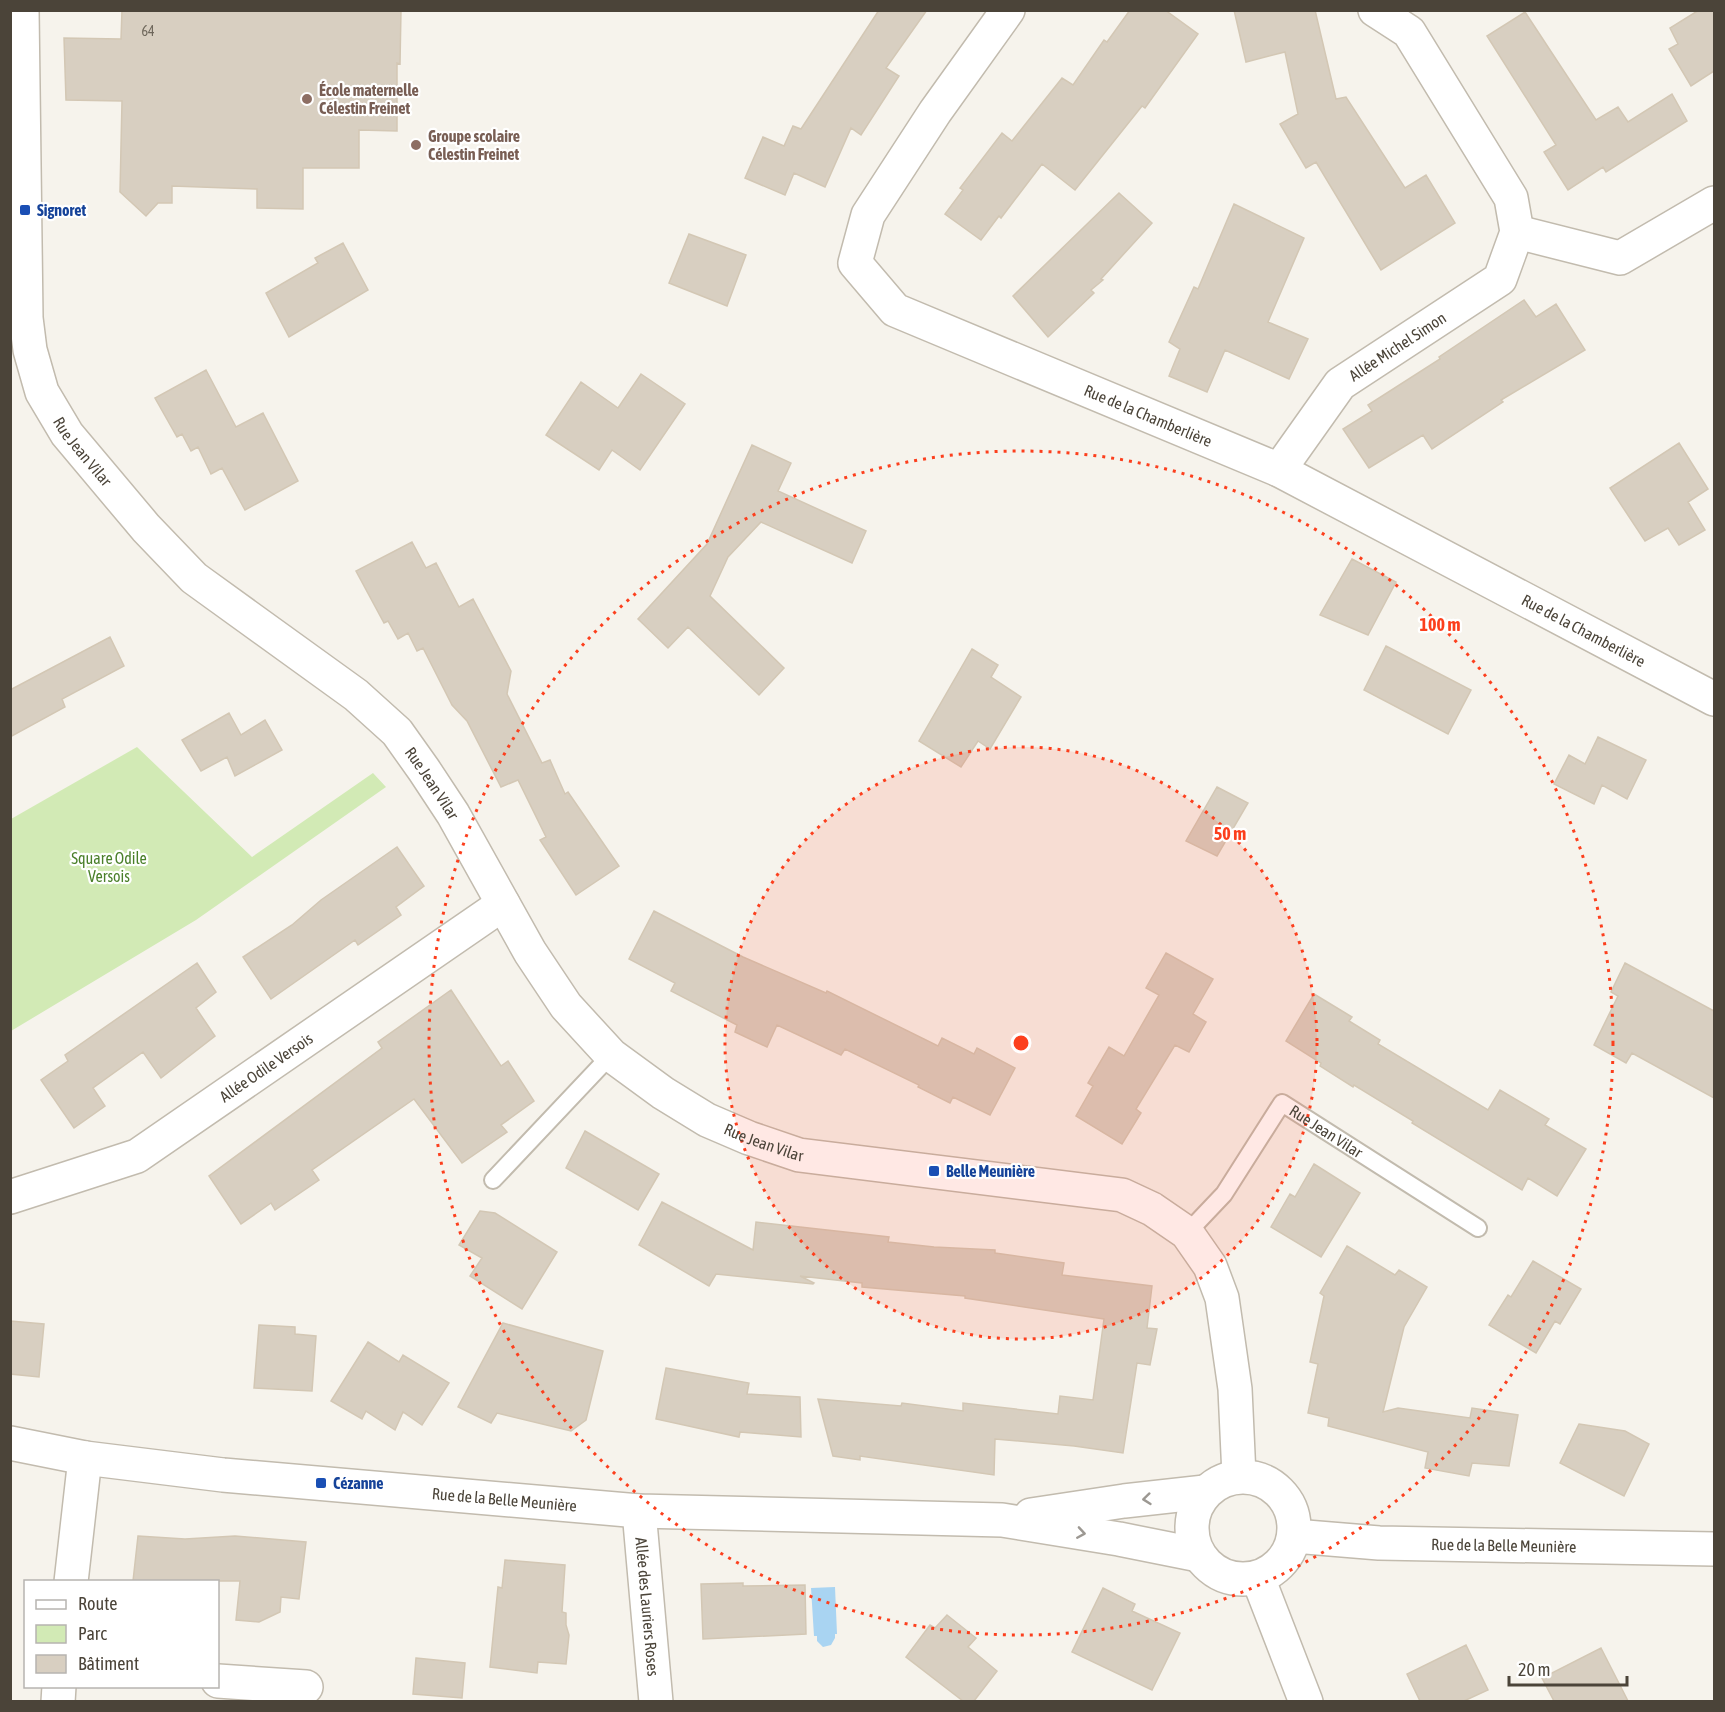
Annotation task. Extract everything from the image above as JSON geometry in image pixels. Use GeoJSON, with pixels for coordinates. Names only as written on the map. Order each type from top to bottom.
{"type":"FeatureCollection","features":[{"type":"Feature","properties":{"kind":"street","name":"Rue Jean Vilar"},"geometry":{"type":"LineString","coordinates":[[22,10],[18,320],[30,350],[42,392],[67,435],[146,528],[194,578],[356,695],[397,732],[453,814],[530,952],[566,1006],[611,1055],[663,1093],[707,1120],[749,1138],[799,1155],[1122,1195],[1152,1209],[1186,1233],[1210,1266],[1222,1298],[1235,1389],[1239,1476]]}},
{"type":"Feature","properties":{"kind":"street","name":"Rue de la Chamberlière"},"geometry":{"type":"LineString","coordinates":[[1008,10],[935,112],[868,215],[855,263],[895,310],[1280,470],[1714,699]]}},
{"type":"Feature","properties":{"kind":"street","name":"Allée Michel Simon"},"geometry":{"type":"LineString","coordinates":[[1280,470],[1340,384],[1500,279],[1517,232],[1511,198],[1410,32],[1375,10]]}},
{"type":"Feature","properties":{"kind":"street"},"geometry":{"type":"LineString","coordinates":[[1517,232],[1620,258],[1713,203]]}},
{"type":"Feature","properties":{"kind":"street","name":"Allée Odile Versois"},"geometry":{"type":"LineString","coordinates":[[10,1197],[136,1156],[503,904]]}},
{"type":"Feature","properties":{"kind":"street","name":"Rue de la Belle Meunière"},"geometry":{"type":"LineString","coordinates":[[10,1443],[85,1458],[223,1475],[639,1511],[1002,1520],[1199,1555]]}},
{"type":"Feature","properties":{"kind":"street"},"geometry":{"type":"LineString","coordinates":[[71,1580],[85,1458]]}},
{"type":"Feature","properties":{"kind":"street"},"geometry":{"type":"LineString","coordinates":[[1239,1476],[1262,1479],[1281,1492],[1292,1513],[1294,1536],[1288,1554],[1275,1569],[1258,1578],[1235,1579],[1214,1571],[1199,1555],[1191,1534],[1193,1511],[1205,1492],[1220,1481],[1239,1476]]}},
{"type":"Feature","properties":{"kind":"street","name":"Rue de la Belle Meunière"},"geometry":{"type":"LineString","coordinates":[[1002,1520],[1124,1501],[1205,1492]]}},
{"type":"Feature","properties":{"kind":"street","name":"Allée des Lauriers Roses"},"geometry":{"type":"LineString","coordinates":[[639,1511],[656,1701]]}},
{"type":"Feature","properties":{"kind":"street","name":"Rue de la Belle Meunière"},"geometry":{"type":"LineString","coordinates":[[1294,1536],[1379,1543],[1714,1549]]}},
{"type":"Feature","properties":{"kind":"street"},"geometry":{"type":"LineString","coordinates":[[1258,1578],[1306,1701]]}},
{"type":"Feature","properties":{"kind":"street"},"geometry":{"type":"LineString","coordinates":[[219,1681],[306,1687]]}},
{"type":"Feature","properties":{"kind":"lane"},"geometry":{"type":"LineString","coordinates":[[493,1180],[611,1055]]}},
{"type":"Feature","properties":{"kind":"lane","name":"Rue Jean Vilar"},"geometry":{"type":"LineString","coordinates":[[1186,1233],[1224,1194],[1282,1103],[1478,1228]]}},
{"type":"Feature","properties":{"kind":"green space","name":"Square Odile Versois"},"geometry":{"type":"Polygon","coordinates":[[[137,747],[252,857],[373,773],[386,787],[196,920],[11,1031],[11,819],[137,747]]]}},
{"type":"Feature","properties":{"kind":"water"},"geometry":{"type":"Polygon","coordinates":[[[835,1587],[837,1634],[831,1645],[823,1647],[817,1641],[817,1636],[814,1636],[811,1588],[835,1587]]]}},
{"type":"Feature","properties":{"kind":"building"},"geometry":{"type":"Polygon","coordinates":[[[122,10],[401,10],[400,64],[397,63],[397,131],[359,130],[359,168],[303,168],[303,209],[257,208],[257,189],[172,186],[172,203],[158,203],[146,216],[120,192],[122,101],[66,100],[64,38],[121,39],[122,10]]]}},
{"type":"Feature","properties":{"kind":"building"},"geometry":{"type":"Polygon","coordinates":[[[879,10],[927,10],[886,68],[899,76],[861,135],[851,128],[825,187],[794,173],[785,195],[745,178],[763,137],[784,146],[793,126],[801,129],[879,10]]]}},
{"type":"Feature","properties":{"kind":"building"},"geometry":{"type":"Polygon","coordinates":[[[1130,10],[1165,10],[1198,34],[1145,108],[1142,106],[1075,190],[1042,164],[1001,218],[999,216],[981,240],[945,214],[963,190],[960,188],[1002,133],[1012,141],[1062,78],[1073,85],[1104,40],[1107,42],[1130,10]]]}},
{"type":"Feature","properties":{"kind":"building"},"geometry":{"type":"Polygon","coordinates":[[[1234,10],[1315,10],[1336,99],[1346,97],[1405,188],[1426,175],[1455,223],[1381,270],[1316,162],[1306,168],[1280,124],[1298,114],[1285,52],[1246,62],[1234,10]]]}},
{"type":"Feature","properties":{"kind":"building"},"geometry":{"type":"Polygon","coordinates":[[[1699,10],[1714,10],[1714,71],[1691,86],[1669,49],[1678,44],[1670,28],[1699,10]]]}},
{"type":"Feature","properties":{"kind":"building"},"geometry":{"type":"Polygon","coordinates":[[[1525,12],[1596,120],[1618,107],[1628,122],[1672,94],[1687,121],[1606,172],[1603,167],[1568,190],[1544,152],[1556,145],[1487,36],[1525,12]]]}},
{"type":"Feature","properties":{"kind":"building"},"geometry":{"type":"Polygon","coordinates":[[[1119,193],[1152,223],[1101,279],[1103,280],[1091,290],[1094,293],[1048,337],[1013,296],[1119,193]]]}},
{"type":"Feature","properties":{"kind":"building"},"geometry":{"type":"Polygon","coordinates":[[[1234,204],[1304,238],[1268,322],[1308,339],[1289,379],[1225,350],[1207,392],[1169,376],[1180,349],[1169,342],[1194,287],[1198,289],[1234,204]]]}},
{"type":"Feature","properties":{"kind":"building"},"geometry":{"type":"Polygon","coordinates":[[[689,234],[746,255],[727,306],[669,283],[689,234]]]}},
{"type":"Feature","properties":{"kind":"building"},"geometry":{"type":"Polygon","coordinates":[[[343,243],[368,290],[289,337],[266,293],[318,263],[315,258],[343,243]]]}},
{"type":"Feature","properties":{"kind":"building"},"geometry":{"type":"Polygon","coordinates":[[[1524,300],[1536,317],[1556,304],[1585,350],[1501,400],[1503,402],[1432,449],[1423,435],[1369,468],[1343,429],[1372,411],[1368,405],[1440,359],[1439,357],[1524,300]]]}},
{"type":"Feature","properties":{"kind":"building"},"geometry":{"type":"Polygon","coordinates":[[[206,370],[236,427],[263,413],[298,481],[245,510],[222,468],[211,474],[198,447],[191,451],[182,434],[177,437],[155,398],[206,370]]]}},
{"type":"Feature","properties":{"kind":"building"},"geometry":{"type":"Polygon","coordinates":[[[641,374],[685,404],[640,470],[612,450],[599,470],[546,435],[581,382],[618,408],[641,374]]]}},
{"type":"Feature","properties":{"kind":"building"},"geometry":{"type":"Polygon","coordinates":[[[1679,443],[1708,489],[1688,502],[1705,530],[1679,545],[1668,528],[1645,541],[1610,488],[1679,443]]]}},
{"type":"Feature","properties":{"kind":"building"},"geometry":{"type":"Polygon","coordinates":[[[752,445],[791,463],[778,491],[866,531],[852,563],[761,522],[728,557],[710,596],[784,668],[759,695],[688,627],[668,648],[638,619],[707,544],[752,445]]]}},
{"type":"Feature","properties":{"kind":"building"},"geometry":{"type":"Polygon","coordinates":[[[412,542],[426,568],[436,563],[459,607],[473,599],[511,671],[507,694],[542,763],[550,760],[565,794],[568,792],[619,866],[576,895],[540,840],[546,837],[518,780],[501,787],[467,721],[452,705],[423,648],[417,651],[408,633],[398,639],[388,621],[384,623],[356,571],[412,542]]]}},
{"type":"Feature","properties":{"kind":"building"},"geometry":{"type":"Polygon","coordinates":[[[1352,559],[1396,582],[1368,635],[1320,615],[1352,559]]]}},
{"type":"Feature","properties":{"kind":"building"},"geometry":{"type":"Polygon","coordinates":[[[110,637],[124,666],[62,699],[65,707],[10,737],[10,690],[110,637]]]}},
{"type":"Feature","properties":{"kind":"building"},"geometry":{"type":"Polygon","coordinates":[[[1386,646],[1471,690],[1448,734],[1364,690],[1386,646]]]}},
{"type":"Feature","properties":{"kind":"building"},"geometry":{"type":"Polygon","coordinates":[[[972,649],[998,665],[991,677],[1021,697],[990,749],[978,741],[961,767],[919,741],[972,649]]]}},
{"type":"Feature","properties":{"kind":"building"},"geometry":{"type":"Polygon","coordinates":[[[229,713],[241,735],[265,720],[282,750],[235,776],[227,757],[201,771],[182,740],[229,713]]]}},
{"type":"Feature","properties":{"kind":"building"},"geometry":{"type":"Polygon","coordinates":[[[1598,737],[1646,760],[1627,799],[1602,785],[1594,804],[1554,784],[1569,755],[1585,764],[1598,737]]]}},
{"type":"Feature","properties":{"kind":"building"},"geometry":{"type":"Polygon","coordinates":[[[1217,787],[1248,803],[1217,856],[1186,841],[1217,787]]]}},
{"type":"Feature","properties":{"kind":"building"},"geometry":{"type":"Polygon","coordinates":[[[397,847],[424,886],[396,907],[401,915],[358,945],[355,940],[271,999],[243,957],[292,925],[321,900],[397,847]]]}},
{"type":"Feature","properties":{"kind":"building"},"geometry":{"type":"Polygon","coordinates":[[[654,911],[743,957],[826,993],[827,991],[938,1046],[942,1038],[974,1054],[977,1048],[1015,1068],[990,1115],[953,1097],[950,1103],[918,1087],[919,1085],[845,1049],[841,1055],[777,1025],[767,1047],[735,1032],[737,1025],[671,991],[675,983],[629,959],[654,911]]]}},
{"type":"Feature","properties":{"kind":"building"},"geometry":{"type":"Polygon","coordinates":[[[1166,953],[1213,979],[1193,1014],[1206,1022],[1189,1052],[1175,1045],[1136,1109],[1141,1113],[1122,1144],[1076,1116],[1093,1086],[1088,1083],[1109,1047],[1124,1056],[1159,995],[1146,988],[1166,953]]]}},
{"type":"Feature","properties":{"kind":"building"},"geometry":{"type":"Polygon","coordinates":[[[197,963],[216,992],[196,1008],[215,1036],[161,1078],[143,1052],[93,1088],[105,1106],[74,1128],[41,1080],[68,1061],[65,1055],[197,963]]]}},
{"type":"Feature","properties":{"kind":"building"},"geometry":{"type":"Polygon","coordinates":[[[1625,963],[1714,1011],[1714,1098],[1632,1053],[1626,1063],[1594,1045],[1618,996],[1611,992],[1625,963]]]}},
{"type":"Feature","properties":{"kind":"building"},"geometry":{"type":"Polygon","coordinates":[[[451,990],[501,1066],[508,1061],[534,1101],[501,1125],[507,1132],[462,1163],[414,1099],[312,1170],[319,1180],[275,1210],[271,1203],[241,1224],[209,1176],[382,1048],[378,1042],[451,990]]]}},
{"type":"Feature","properties":{"kind":"building"},"geometry":{"type":"Polygon","coordinates":[[[1314,994],[1352,1017],[1349,1021],[1380,1040],[1378,1044],[1488,1110],[1500,1090],[1549,1119],[1545,1125],[1586,1149],[1557,1196],[1528,1178],[1522,1190],[1354,1085],[1353,1087],[1286,1041],[1314,994]]]}},
{"type":"Feature","properties":{"kind":"building"},"geometry":{"type":"Polygon","coordinates":[[[585,1131],[659,1174],[638,1210],[566,1168],[585,1131]]]}},
{"type":"Feature","properties":{"kind":"building"},"geometry":{"type":"Polygon","coordinates":[[[1314,1164],[1360,1193],[1321,1257],[1271,1227],[1290,1194],[1295,1197],[1314,1164]]]}},
{"type":"Feature","properties":{"kind":"building"},"geometry":{"type":"Polygon","coordinates":[[[662,1202],[753,1250],[756,1222],[889,1237],[888,1242],[995,1250],[995,1253],[1064,1263],[1062,1275],[1152,1286],[1147,1328],[1157,1329],[1150,1365],[1137,1363],[1123,1453],[995,1439],[994,1475],[860,1456],[860,1460],[833,1456],[818,1399],[901,1406],[902,1403],[963,1411],[963,1403],[1058,1414],[1060,1396],[1093,1400],[1104,1319],[965,1298],[965,1296],[862,1287],[862,1283],[800,1276],[814,1283],[716,1274],[709,1286],[639,1245],[662,1202]]]}},
{"type":"Feature","properties":{"kind":"building"},"geometry":{"type":"Polygon","coordinates":[[[480,1211],[495,1213],[557,1252],[522,1309],[470,1276],[482,1258],[459,1245],[480,1211]]]}},
{"type":"Feature","properties":{"kind":"building"},"geometry":{"type":"Polygon","coordinates":[[[1347,1246],[1395,1275],[1399,1270],[1427,1287],[1404,1327],[1383,1412],[1398,1408],[1470,1418],[1472,1408],[1518,1415],[1509,1466],[1472,1463],[1469,1476],[1425,1468],[1428,1452],[1328,1426],[1329,1418],[1308,1413],[1318,1364],[1310,1362],[1324,1296],[1320,1293],[1347,1246]]]}},
{"type":"Feature","properties":{"kind":"building"},"geometry":{"type":"Polygon","coordinates":[[[1533,1261],[1581,1289],[1560,1324],[1555,1321],[1536,1353],[1489,1325],[1508,1295],[1511,1297],[1533,1261]]]}},
{"type":"Feature","properties":{"kind":"building"},"geometry":{"type":"Polygon","coordinates":[[[10,1321],[44,1324],[39,1377],[10,1374],[10,1321]]]}},
{"type":"Feature","properties":{"kind":"building"},"geometry":{"type":"Polygon","coordinates":[[[503,1323],[603,1351],[586,1420],[571,1431],[497,1413],[491,1423],[458,1407],[503,1323]]]}},
{"type":"Feature","properties":{"kind":"building"},"geometry":{"type":"Polygon","coordinates":[[[259,1325],[295,1327],[295,1334],[316,1336],[312,1391],[254,1388],[259,1325]]]}},
{"type":"Feature","properties":{"kind":"building"},"geometry":{"type":"Polygon","coordinates":[[[368,1342],[399,1362],[403,1355],[449,1383],[422,1425],[403,1412],[395,1430],[366,1411],[362,1419],[331,1401],[368,1342]]]}},
{"type":"Feature","properties":{"kind":"building"},"geometry":{"type":"Polygon","coordinates":[[[666,1368],[749,1383],[747,1394],[800,1397],[801,1437],[740,1432],[739,1437],[656,1419],[666,1368]]]}},
{"type":"Feature","properties":{"kind":"building"},"geometry":{"type":"Polygon","coordinates":[[[1579,1424],[1625,1431],[1649,1444],[1624,1496],[1560,1463],[1579,1424]]]}},
{"type":"Feature","properties":{"kind":"building"},"geometry":{"type":"Polygon","coordinates":[[[138,1536],[185,1539],[235,1536],[306,1542],[299,1599],[281,1597],[280,1612],[259,1622],[236,1620],[240,1581],[133,1580],[138,1536]]]}},
{"type":"Feature","properties":{"kind":"building"},"geometry":{"type":"Polygon","coordinates":[[[505,1560],[565,1565],[562,1612],[566,1613],[569,1635],[566,1664],[538,1662],[537,1673],[490,1667],[498,1587],[502,1588],[505,1560]]]}},
{"type":"Feature","properties":{"kind":"building"},"geometry":{"type":"Polygon","coordinates":[[[743,1583],[743,1586],[805,1585],[806,1634],[703,1639],[701,1584],[743,1583]]]}},
{"type":"Feature","properties":{"kind":"building"},"geometry":{"type":"Polygon","coordinates":[[[1103,1588],[1135,1604],[1132,1611],[1180,1633],[1152,1690],[1072,1652],[1103,1588]]]}},
{"type":"Feature","properties":{"kind":"building"},"geometry":{"type":"Polygon","coordinates":[[[947,1615],[976,1638],[968,1647],[997,1671],[974,1701],[963,1701],[906,1657],[930,1625],[935,1628],[947,1615]]]}},
{"type":"Feature","properties":{"kind":"building"},"geometry":{"type":"Polygon","coordinates":[[[1466,1645],[1488,1690],[1464,1701],[1420,1701],[1407,1674],[1466,1645]]]}},
{"type":"Feature","properties":{"kind":"building"},"geometry":{"type":"Polygon","coordinates":[[[1601,1648],[1628,1701],[1554,1701],[1542,1678],[1601,1648]]]}},
{"type":"Feature","properties":{"kind":"building"},"geometry":{"type":"Polygon","coordinates":[[[416,1658],[465,1663],[462,1698],[413,1694],[416,1658]]]}},
{"type":"Feature","properties":{"kind":"place","name":"École maternelle Célestin Freinet"},"geometry":{"type":"Point","coordinates":[307,99]}},
{"type":"Feature","properties":{"kind":"place","name":"Groupe scolaire Célestin Freinet"},"geometry":{"type":"Point","coordinates":[416,145]}},
{"type":"Feature","properties":{"kind":"place","name":"Signoret"},"geometry":{"type":"Point","coordinates":[25,210]}},
{"type":"Feature","properties":{"kind":"place","name":"Belle Meunière"},"geometry":{"type":"Point","coordinates":[934,1171]}},
{"type":"Feature","properties":{"kind":"place","name":"Cézanne"},"geometry":{"type":"Point","coordinates":[321,1483]}}]}
